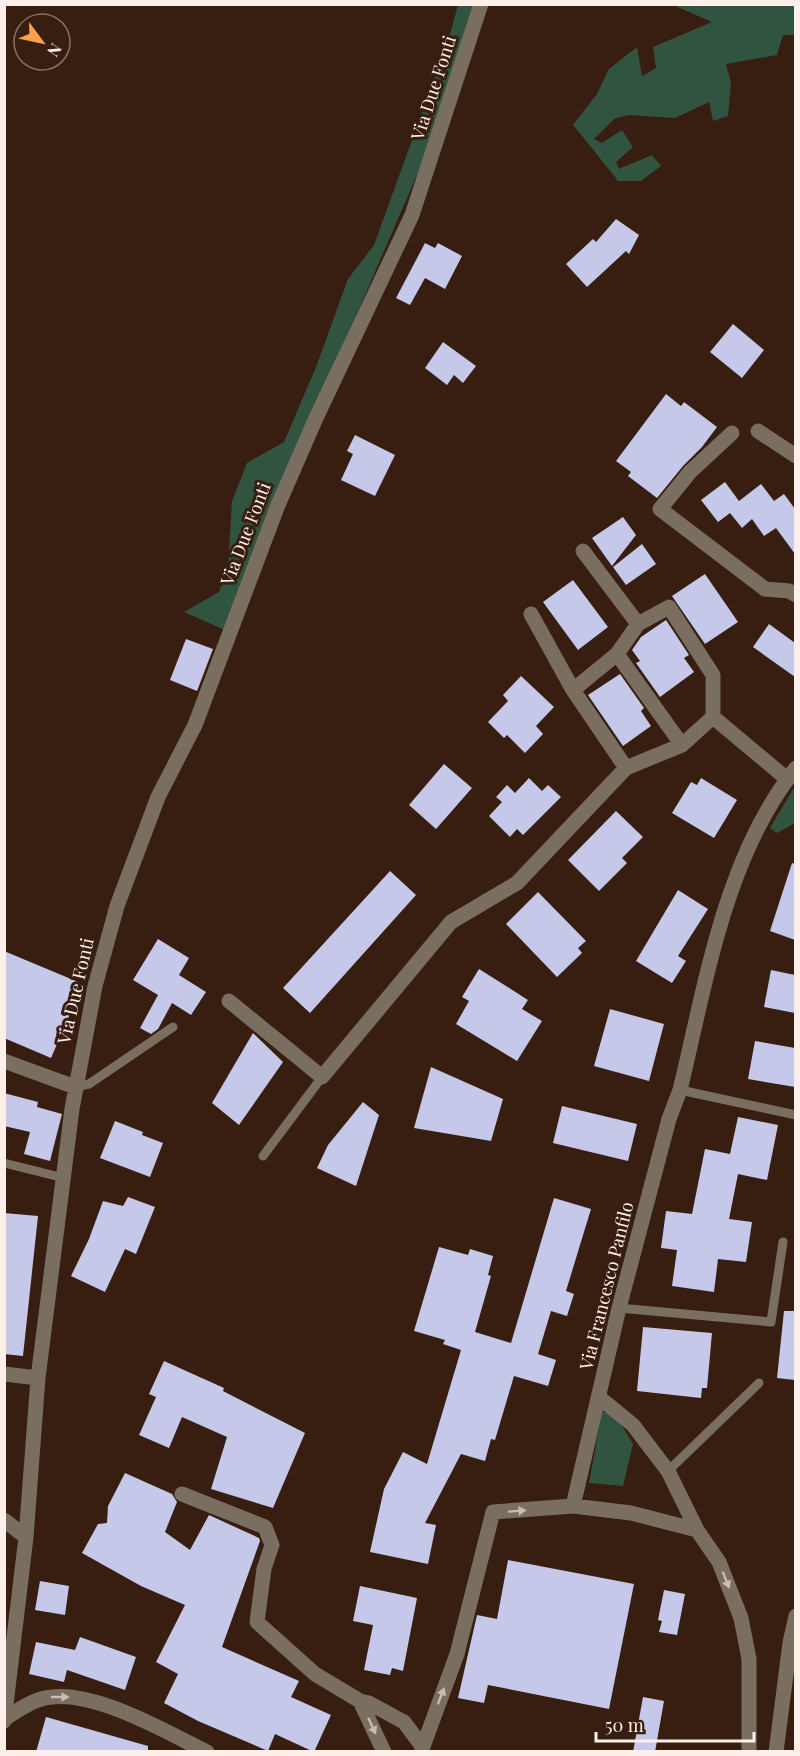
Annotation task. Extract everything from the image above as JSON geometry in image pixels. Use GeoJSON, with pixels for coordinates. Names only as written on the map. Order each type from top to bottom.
{"type":"FeatureCollection","features":[{"type":"Feature","properties":{"kind":"street","name":"Via Due Fonti"},"geometry":{"type":"LineString","coordinates":[[5,1719],[10,1623],[26,1537],[38,1378],[75,1087],[94,986],[131,864],[158,797],[195,725],[278,505],[301,450],[412,215],[481,4]]}},
{"type":"Feature","properties":{"kind":"street"},"geometry":{"type":"LineString","coordinates":[[758,431],[795,456]]}},
{"type":"Feature","properties":{"kind":"street"},"geometry":{"type":"LineString","coordinates":[[732,433],[690,472],[660,509],[765,589],[789,591],[795,595]]}},
{"type":"Feature","properties":{"kind":"street"},"geometry":{"type":"LineString","coordinates":[[583,551],[638,624]]}},
{"type":"Feature","properties":{"kind":"street"},"geometry":{"type":"LineString","coordinates":[[229,1001],[322,1077],[451,922],[517,883],[626,768],[682,745],[713,717],[714,675],[669,607],[638,624],[617,654],[573,690]]}},
{"type":"Feature","properties":{"kind":"street"},"geometry":{"type":"LineString","coordinates":[[531,614],[573,690],[626,768]]}},
{"type":"Feature","properties":{"kind":"street"},"geometry":{"type":"LineString","coordinates":[[617,654],[682,745]]}},
{"type":"Feature","properties":{"kind":"street"},"geometry":{"type":"LineString","coordinates":[[713,717],[791,774]]}},
{"type":"Feature","properties":{"kind":"street","name":"Via Francesco Panfilo"},"geometry":{"type":"LineString","coordinates":[[573,1506],[600,1398],[619,1308],[669,1119],[680,1090],[726,904],[750,842],[791,774]]}},
{"type":"Feature","properties":{"kind":"street"},"geometry":{"type":"LineString","coordinates":[[4,1061],[75,1087]]}},
{"type":"Feature","properties":{"kind":"street"},"geometry":{"type":"LineString","coordinates":[[4,1374],[38,1378]]}},
{"type":"Feature","properties":{"kind":"street"},"geometry":{"type":"LineString","coordinates":[[600,1398],[633,1425],[668,1471],[697,1530],[719,1562],[741,1618],[749,1659],[749,1752]]}},
{"type":"Feature","properties":{"kind":"street"},"geometry":{"type":"LineString","coordinates":[[183,1494],[265,1527],[272,1545],[264,1569],[257,1622],[315,1674],[360,1701],[369,1703],[404,1722],[422,1749]]}},
{"type":"Feature","properties":{"kind":"street"},"geometry":{"type":"LineString","coordinates":[[422,1749],[457,1654],[493,1512],[573,1506],[632,1513],[697,1530]]}},
{"type":"Feature","properties":{"kind":"street"},"geometry":{"type":"LineString","coordinates":[[4,1520],[26,1537]]}},
{"type":"Feature","properties":{"kind":"street"},"geometry":{"type":"LineString","coordinates":[[776,1752],[795,1616]]}},
{"type":"Feature","properties":{"kind":"street"},"geometry":{"type":"LineString","coordinates":[[5,1719],[32,1702],[51,1697],[74,1698],[110,1706],[206,1751]]}},
{"type":"Feature","properties":{"kind":"street"},"geometry":{"type":"LineString","coordinates":[[360,1701],[384,1752]]}},
{"type":"Feature","properties":{"kind":"lane"},"geometry":{"type":"LineString","coordinates":[[75,1087],[89,1084],[173,1027]]}},
{"type":"Feature","properties":{"kind":"lane"},"geometry":{"type":"LineString","coordinates":[[263,1156],[322,1077]]}},
{"type":"Feature","properties":{"kind":"lane"},"geometry":{"type":"LineString","coordinates":[[680,1090],[795,1115]]}},
{"type":"Feature","properties":{"kind":"lane"},"geometry":{"type":"LineString","coordinates":[[4,1163],[64,1178]]}},
{"type":"Feature","properties":{"kind":"lane"},"geometry":{"type":"LineString","coordinates":[[619,1308],[771,1322],[783,1242]]}},
{"type":"Feature","properties":{"kind":"lane"},"geometry":{"type":"LineString","coordinates":[[668,1471],[759,1383]]}},
{"type":"Feature","properties":{"kind":"green space"},"geometry":{"type":"Polygon","coordinates":[[[458,5],[475,5],[424,159],[296,448],[225,630],[184,612],[219,592],[228,567],[232,501],[247,463],[284,442],[316,367],[348,279],[374,245],[449,38],[458,5]]]}},
{"type":"Feature","properties":{"kind":"green space"},"geometry":{"type":"Polygon","coordinates":[[[673,5],[795,5],[795,35],[783,35],[777,55],[726,64],[731,83],[728,116],[713,121],[709,102],[675,118],[628,115],[614,119],[594,139],[602,143],[622,130],[633,147],[616,162],[619,169],[652,155],[661,166],[641,181],[617,181],[573,125],[597,94],[609,69],[637,47],[642,76],[656,68],[653,47],[712,22],[673,5]]]}},
{"type":"Feature","properties":{"kind":"green space"},"geometry":{"type":"Polygon","coordinates":[[[795,786],[795,823],[777,833],[770,828],[795,786]]]}},
{"type":"Feature","properties":{"kind":"green space"},"geometry":{"type":"Polygon","coordinates":[[[602,1412],[614,1413],[633,1444],[623,1486],[589,1483],[602,1412]]]}},
{"type":"Feature","properties":{"kind":"building"},"geometry":{"type":"Polygon","coordinates":[[[616,219],[639,235],[629,254],[626,251],[587,287],[566,264],[593,239],[596,242],[616,219]]]}},
{"type":"Feature","properties":{"kind":"building"},"geometry":{"type":"Polygon","coordinates":[[[425,243],[435,248],[438,243],[462,256],[445,289],[425,278],[410,305],[396,298],[425,243]]]}},
{"type":"Feature","properties":{"kind":"building"},"geometry":{"type":"Polygon","coordinates":[[[733,324],[764,350],[742,378],[710,352],[733,324]]]}},
{"type":"Feature","properties":{"kind":"building"},"geometry":{"type":"Polygon","coordinates":[[[443,342],[476,366],[463,383],[454,375],[447,385],[425,368],[443,342]]]}},
{"type":"Feature","properties":{"kind":"building"},"geometry":{"type":"Polygon","coordinates":[[[666,394],[681,406],[684,402],[717,427],[657,498],[628,476],[631,472],[616,461],[666,394]]]}},
{"type":"Feature","properties":{"kind":"building"},"geometry":{"type":"Polygon","coordinates":[[[355,435],[395,455],[375,496],[341,480],[353,454],[347,451],[355,435]]]}},
{"type":"Feature","properties":{"kind":"building"},"geometry":{"type":"Polygon","coordinates":[[[725,482],[739,501],[761,484],[774,501],[784,494],[795,509],[795,554],[776,528],[764,536],[752,519],[742,528],[730,513],[718,522],[701,500],[725,482]]]}},
{"type":"Feature","properties":{"kind":"building"},"geometry":{"type":"Polygon","coordinates":[[[623,517],[636,535],[612,566],[592,538],[623,517]]]}},
{"type":"Feature","properties":{"kind":"building"},"geometry":{"type":"Polygon","coordinates":[[[642,544],[656,564],[626,585],[613,567],[642,544]]]}},
{"type":"Feature","properties":{"kind":"building"},"geometry":{"type":"Polygon","coordinates":[[[705,574],[738,622],[705,644],[672,596],[705,574]]]}},
{"type":"Feature","properties":{"kind":"building"},"geometry":{"type":"Polygon","coordinates":[[[573,580],[608,627],[578,650],[543,602],[573,580]]]}},
{"type":"Feature","properties":{"kind":"building"},"geometry":{"type":"Polygon","coordinates":[[[666,620],[689,655],[684,658],[694,672],[660,697],[636,663],[640,661],[632,650],[641,637],[666,620]]]}},
{"type":"Feature","properties":{"kind":"building"},"geometry":{"type":"Polygon","coordinates":[[[769,624],[795,643],[795,677],[753,647],[769,624]]]}},
{"type":"Feature","properties":{"kind":"building"},"geometry":{"type":"Polygon","coordinates":[[[186,639],[213,649],[197,691],[170,680],[186,639]]]}},
{"type":"Feature","properties":{"kind":"building"},"geometry":{"type":"Polygon","coordinates":[[[620,674],[644,708],[641,711],[651,726],[623,746],[588,695],[620,674]]]}},
{"type":"Feature","properties":{"kind":"building"},"geometry":{"type":"Polygon","coordinates":[[[521,676],[554,707],[536,726],[543,734],[525,753],[507,735],[504,738],[488,722],[508,701],[503,695],[521,676]]]}},
{"type":"Feature","properties":{"kind":"building"},"geometry":{"type":"Polygon","coordinates":[[[444,764],[472,788],[436,829],[409,805],[444,764]]]}},
{"type":"Feature","properties":{"kind":"building"},"geometry":{"type":"Polygon","coordinates":[[[529,778],[542,791],[548,785],[561,797],[523,835],[517,829],[510,837],[489,816],[502,802],[496,797],[507,785],[515,793],[529,778]]]}},
{"type":"Feature","properties":{"kind":"building"},"geometry":{"type":"Polygon","coordinates":[[[701,778],[737,800],[714,838],[672,813],[691,782],[697,785],[701,778]]]}},
{"type":"Feature","properties":{"kind":"building"},"geometry":{"type":"Polygon","coordinates":[[[616,811],[643,837],[622,858],[627,863],[599,891],[568,860],[616,811]]]}},
{"type":"Feature","properties":{"kind":"building"},"geometry":{"type":"Polygon","coordinates":[[[792,863],[795,864],[795,940],[770,931],[792,863]]]}},
{"type":"Feature","properties":{"kind":"building"},"geometry":{"type":"Polygon","coordinates":[[[390,871],[416,895],[310,1013],[283,988],[390,871]]]}},
{"type":"Feature","properties":{"kind":"building"},"geometry":{"type":"Polygon","coordinates":[[[678,890],[708,909],[678,956],[686,961],[672,983],[636,961],[678,890]]]}},
{"type":"Feature","properties":{"kind":"building"},"geometry":{"type":"Polygon","coordinates":[[[538,892],[586,941],[578,948],[582,953],[557,977],[506,924],[538,892]]]}},
{"type":"Feature","properties":{"kind":"building"},"geometry":{"type":"Polygon","coordinates":[[[158,939],[189,958],[179,975],[206,992],[191,1015],[172,1003],[158,1029],[151,1034],[140,1028],[158,995],[133,980],[158,939]]]}},
{"type":"Feature","properties":{"kind":"building"},"geometry":{"type":"Polygon","coordinates":[[[4,951],[83,984],[51,1058],[4,1038],[4,951]]]}},
{"type":"Feature","properties":{"kind":"building"},"geometry":{"type":"Polygon","coordinates":[[[479,969],[528,1000],[522,1009],[542,1021],[517,1061],[456,1024],[469,1001],[462,997],[479,969]]]}},
{"type":"Feature","properties":{"kind":"building"},"geometry":{"type":"Polygon","coordinates":[[[771,970],[795,975],[795,1013],[764,1007],[771,970]]]}},
{"type":"Feature","properties":{"kind":"building"},"geometry":{"type":"Polygon","coordinates":[[[610,1009],[664,1024],[649,1081],[594,1066],[610,1009]]]}},
{"type":"Feature","properties":{"kind":"building"},"geometry":{"type":"Polygon","coordinates":[[[253,1033],[283,1062],[239,1125],[212,1103],[253,1033]]]}},
{"type":"Feature","properties":{"kind":"building"},"geometry":{"type":"Polygon","coordinates":[[[755,1041],[795,1048],[795,1087],[748,1079],[755,1041]]]}},
{"type":"Feature","properties":{"kind":"building"},"geometry":{"type":"Polygon","coordinates":[[[431,1067],[503,1099],[491,1141],[414,1128],[431,1067]]]}},
{"type":"Feature","properties":{"kind":"building"},"geometry":{"type":"Polygon","coordinates":[[[4,1093],[38,1102],[37,1107],[62,1114],[50,1161],[24,1154],[30,1132],[4,1126],[4,1093]]]}},
{"type":"Feature","properties":{"kind":"building"},"geometry":{"type":"Polygon","coordinates":[[[363,1102],[379,1115],[356,1186],[317,1168],[328,1145],[363,1102]]]}},
{"type":"Feature","properties":{"kind":"building"},"geometry":{"type":"Polygon","coordinates":[[[562,1106],[637,1124],[628,1161],[553,1143],[562,1106]]]}},
{"type":"Feature","properties":{"kind":"building"},"geometry":{"type":"Polygon","coordinates":[[[738,1117],[778,1125],[767,1180],[738,1174],[729,1219],[752,1222],[746,1262],[718,1259],[714,1292],[672,1286],[677,1250],[661,1248],[666,1211],[692,1214],[705,1149],[730,1154],[738,1117]]]}},
{"type":"Feature","properties":{"kind":"building"},"geometry":{"type":"Polygon","coordinates":[[[115,1121],[163,1143],[150,1177],[100,1158],[115,1121]]]}},
{"type":"Feature","properties":{"kind":"building"},"geometry":{"type":"Polygon","coordinates":[[[128,1197],[155,1207],[136,1254],[125,1249],[105,1292],[71,1276],[89,1239],[103,1201],[123,1206],[128,1197]]]}},
{"type":"Feature","properties":{"kind":"building"},"geometry":{"type":"Polygon","coordinates":[[[554,1198],[591,1209],[566,1291],[574,1294],[567,1316],[551,1311],[538,1354],[556,1360],[548,1386],[514,1376],[495,1440],[491,1439],[485,1461],[461,1454],[425,1523],[436,1525],[428,1564],[370,1552],[384,1489],[403,1452],[427,1464],[461,1350],[443,1344],[445,1340],[414,1331],[439,1247],[468,1255],[470,1249],[493,1256],[488,1275],[491,1276],[475,1332],[511,1343],[554,1198]]]}},
{"type":"Feature","properties":{"kind":"building"},"geometry":{"type":"Polygon","coordinates":[[[4,1213],[38,1216],[23,1356],[4,1354],[4,1213]]]}},
{"type":"Feature","properties":{"kind":"building"},"geometry":{"type":"Polygon","coordinates":[[[784,1311],[795,1311],[795,1380],[777,1378],[784,1311]]]}},
{"type":"Feature","properties":{"kind":"building"},"geometry":{"type":"Polygon","coordinates":[[[643,1327],[712,1333],[707,1388],[702,1388],[701,1398],[637,1391],[643,1327]]]}},
{"type":"Feature","properties":{"kind":"building"},"geometry":{"type":"Polygon","coordinates":[[[164,1361],[224,1388],[223,1391],[305,1433],[273,1508],[211,1489],[227,1437],[182,1417],[169,1448],[139,1435],[156,1397],[149,1394],[164,1361]]]}},
{"type":"Feature","properties":{"kind":"building"},"geometry":{"type":"Polygon","coordinates":[[[125,1473],[172,1494],[177,1502],[165,1532],[190,1550],[209,1515],[259,1538],[260,1541],[222,1647],[299,1681],[291,1697],[331,1715],[314,1752],[275,1734],[268,1751],[198,1721],[164,1703],[178,1674],[156,1662],[185,1605],[141,1586],[82,1553],[98,1524],[107,1523],[108,1506],[125,1473]]]}},
{"type":"Feature","properties":{"kind":"building"},"geometry":{"type":"Polygon","coordinates":[[[508,1560],[634,1584],[609,1709],[488,1685],[484,1703],[458,1698],[477,1615],[497,1619],[508,1560]]]}},
{"type":"Feature","properties":{"kind":"building"},"geometry":{"type":"Polygon","coordinates":[[[40,1581],[69,1586],[65,1615],[35,1610],[40,1581]]]}},
{"type":"Feature","properties":{"kind":"building"},"geometry":{"type":"Polygon","coordinates":[[[360,1586],[417,1598],[403,1671],[392,1668],[390,1675],[364,1670],[373,1625],[353,1621],[360,1586]]]}},
{"type":"Feature","properties":{"kind":"building"},"geometry":{"type":"Polygon","coordinates":[[[664,1590],[685,1594],[677,1635],[659,1632],[662,1621],[658,1620],[664,1590]]]}},
{"type":"Feature","properties":{"kind":"building"},"geometry":{"type":"Polygon","coordinates":[[[80,1637],[136,1657],[125,1690],[67,1670],[64,1682],[29,1674],[36,1642],[75,1650],[80,1637]]]}},
{"type":"Feature","properties":{"kind":"building"},"geometry":{"type":"Polygon","coordinates":[[[643,1697],[664,1701],[655,1752],[633,1752],[643,1697]]]}},
{"type":"Feature","properties":{"kind":"building"},"geometry":{"type":"Polygon","coordinates":[[[46,1717],[148,1746],[148,1752],[36,1752],[46,1717]]]}}]}
